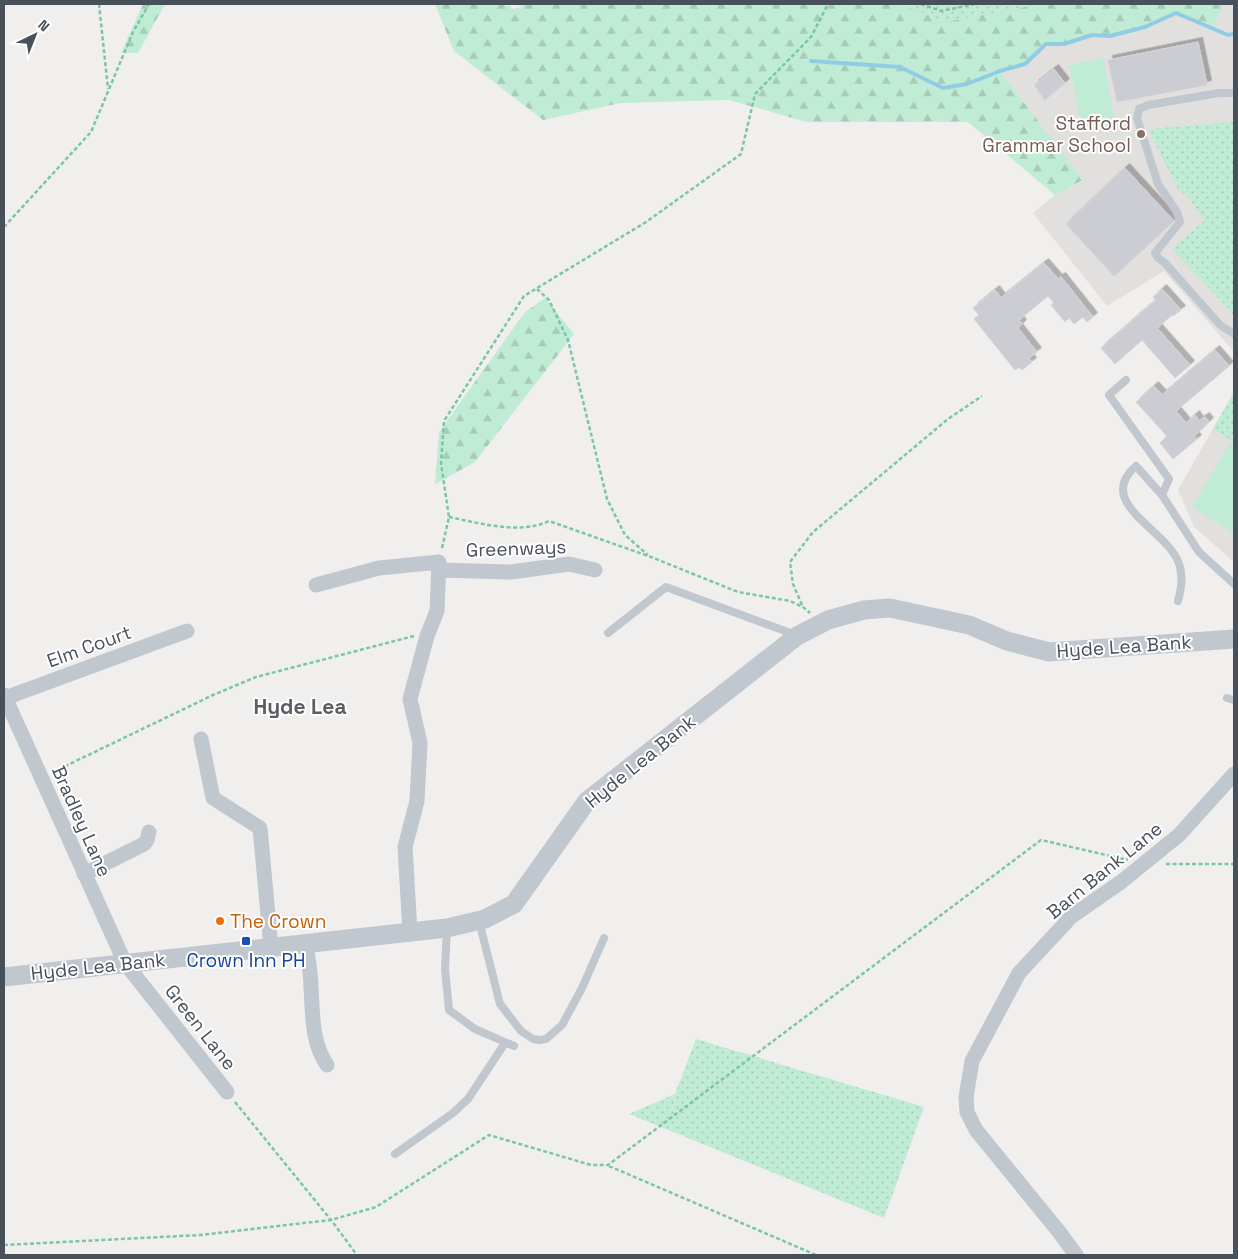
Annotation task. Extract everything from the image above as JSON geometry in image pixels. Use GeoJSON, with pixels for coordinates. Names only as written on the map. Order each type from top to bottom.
{"type":"FeatureCollection","features":[{"type":"Feature","properties":{"kind":"street","name":"Greenways"},"geometry":{"type":"LineString","coordinates":[[316,585],[379,568],[438,566],[511,572],[569,564],[596,570]]}},
{"type":"Feature","properties":{"kind":"street"},"geometry":{"type":"LineString","coordinates":[[410,932],[405,847],[417,801],[420,743],[410,699],[427,636],[437,611],[438,566]]}},
{"type":"Feature","properties":{"kind":"street","name":"Hyde Lea Bank"},"geometry":{"type":"LineString","coordinates":[[4,977],[447,928],[485,919],[514,904],[587,800],[797,636],[820,623],[864,610],[890,608],[969,626],[1007,641],[1049,652],[1234,639]]}},
{"type":"Feature","properties":{"kind":"street","name":"Elm Court"},"geometry":{"type":"LineString","coordinates":[[4,696],[186,631]]}},
{"type":"Feature","properties":{"kind":"street","name":"Bradley Lane"},"geometry":{"type":"LineString","coordinates":[[4,696],[125,963]]}},
{"type":"Feature","properties":{"kind":"street"},"geometry":{"type":"LineString","coordinates":[[201,740],[213,798],[260,828],[272,948]]}},
{"type":"Feature","properties":{"kind":"street","name":"Barn Bank Lane"},"geometry":{"type":"LineString","coordinates":[[1076,1255],[976,1130],[968,1112],[966,1097],[972,1061],[1020,973],[1072,916],[1122,882],[1179,835],[1234,774]]}},
{"type":"Feature","properties":{"kind":"street"},"geometry":{"type":"LineString","coordinates":[[84,874],[144,844],[149,832]]}},
{"type":"Feature","properties":{"kind":"street"},"geometry":{"type":"LineString","coordinates":[[306,944],[312,985],[315,1038],[320,1054],[327,1065]]}},
{"type":"Feature","properties":{"kind":"street","name":"Green Lane"},"geometry":{"type":"LineString","coordinates":[[125,963],[227,1092]]}},
{"type":"Feature","properties":{"kind":"lane"},"geometry":{"type":"LineString","coordinates":[[1234,93],[1219,92],[1148,106],[1139,109],[1136,118],[1158,184],[1177,212],[1180,222],[1155,253],[1220,325],[1234,334]]}},
{"type":"Feature","properties":{"kind":"lane"},"geometry":{"type":"LineString","coordinates":[[1126,380],[1109,395],[1169,479],[1162,495]]}},
{"type":"Feature","properties":{"kind":"lane"},"geometry":{"type":"LineString","coordinates":[[1178,601],[1182,584],[1180,565],[1172,550],[1129,507],[1122,493],[1126,475],[1136,466],[1162,495],[1199,552],[1234,584]]}},
{"type":"Feature","properties":{"kind":"lane"},"geometry":{"type":"LineString","coordinates":[[608,633],[666,587],[797,636]]}},
{"type":"Feature","properties":{"kind":"lane"},"geometry":{"type":"LineString","coordinates":[[479,920],[500,1004],[521,1031],[533,1039],[539,1040],[546,1038],[562,1025],[582,988],[604,938]]}},
{"type":"Feature","properties":{"kind":"lane"},"geometry":{"type":"LineString","coordinates":[[447,928],[445,969],[449,1010],[475,1028],[514,1046]]}},
{"type":"Feature","properties":{"kind":"lane"},"geometry":{"type":"LineString","coordinates":[[395,1154],[453,1114],[468,1099],[505,1042]]}},
{"type":"Feature","properties":{"kind":"path"},"geometry":{"type":"LineString","coordinates":[[99,4],[108,91]]}},
{"type":"Feature","properties":{"kind":"path"},"geometry":{"type":"LineString","coordinates":[[4,226],[91,132],[133,32],[149,4]]}},
{"type":"Feature","properties":{"kind":"path"},"geometry":{"type":"LineString","coordinates":[[438,566],[449,517],[441,463],[444,420],[524,296],[646,222],[741,154],[755,94],[811,37],[828,4]]}},
{"type":"Feature","properties":{"kind":"path"},"geometry":{"type":"LineString","coordinates":[[921,4],[941,11],[975,4]]}},
{"type":"Feature","properties":{"kind":"path"},"geometry":{"type":"LineString","coordinates":[[537,288],[549,300],[568,340],[607,499],[625,535],[652,557]]}},
{"type":"Feature","properties":{"kind":"path"},"geometry":{"type":"LineString","coordinates":[[803,607],[793,584],[790,562],[813,532],[948,420],[982,396]]}},
{"type":"Feature","properties":{"kind":"path"},"geometry":{"type":"LineString","coordinates":[[449,517],[498,527],[539,526],[549,521],[652,557],[738,592],[790,601],[803,607],[820,623]]}},
{"type":"Feature","properties":{"kind":"path"},"geometry":{"type":"LineString","coordinates":[[40,777],[213,695],[256,677],[401,639],[419,635],[427,636]]}},
{"type":"Feature","properties":{"kind":"path"},"geometry":{"type":"LineString","coordinates":[[608,1165],[1041,840],[1144,864],[1234,864]]}},
{"type":"Feature","properties":{"kind":"path"},"geometry":{"type":"LineString","coordinates":[[227,1092],[357,1255]]}},
{"type":"Feature","properties":{"kind":"path"},"geometry":{"type":"LineString","coordinates":[[4,1245],[200,1235],[331,1220],[376,1207],[489,1135],[591,1165],[608,1165],[816,1255]]}},
{"type":"Feature","properties":{"kind":"shaded area","name":"Stafford Grammar School"},"geometry":{"type":"Polygon","coordinates":[[[507,4],[1234,4],[1234,352],[1164,271],[1107,306],[1033,213],[1055,195],[1083,181],[1000,71],[507,4]]]}},
{"type":"Feature","properties":{"kind":"shaded area"},"geometry":{"type":"Polygon","coordinates":[[[1234,392],[1234,562],[1194,527],[1178,490],[1234,392]]]}},
{"type":"Feature","properties":{"kind":"green space"},"geometry":{"type":"Polygon","coordinates":[[[143,4],[165,4],[138,53],[121,53],[143,4]]]}},
{"type":"Feature","properties":{"kind":"green space"},"geometry":{"type":"Polygon","coordinates":[[[435,4],[507,4],[514,9],[530,4],[900,4],[945,22],[1041,4],[1224,4],[1212,28],[1176,13],[1145,27],[1110,36],[1092,35],[1064,44],[1046,44],[1025,64],[1000,71],[1083,180],[1055,195],[968,122],[807,122],[729,100],[621,103],[543,120],[454,51],[435,4]]]}},
{"type":"Feature","properties":{"kind":"green space"},"geometry":{"type":"Polygon","coordinates":[[[900,4],[1041,4],[945,22],[900,4]]]}},
{"type":"Feature","properties":{"kind":"green space"},"geometry":{"type":"Polygon","coordinates":[[[1103,58],[1115,120],[1082,127],[1069,65],[1103,58]]]}},
{"type":"Feature","properties":{"kind":"green space"},"geometry":{"type":"Polygon","coordinates":[[[1234,122],[1234,315],[1172,249],[1205,220],[1186,195],[1178,189],[1148,129],[1234,122]]]}},
{"type":"Feature","properties":{"kind":"green space"},"geometry":{"type":"Polygon","coordinates":[[[545,298],[574,334],[475,462],[435,484],[439,432],[525,312],[545,298]]]}},
{"type":"Feature","properties":{"kind":"green space"},"geometry":{"type":"Polygon","coordinates":[[[1234,392],[1234,442],[1213,429],[1234,392]]]}},
{"type":"Feature","properties":{"kind":"green space"},"geometry":{"type":"Polygon","coordinates":[[[1230,443],[1234,446],[1234,533],[1192,507],[1230,443]]]}},
{"type":"Feature","properties":{"kind":"green space"},"geometry":{"type":"Polygon","coordinates":[[[696,1039],[924,1107],[884,1218],[629,1114],[675,1094],[696,1039]]]}},
{"type":"Feature","properties":{"kind":"building"},"geometry":{"type":"Polygon","coordinates":[[[1198,42],[1207,85],[1117,102],[1108,60],[1198,42]]]}},
{"type":"Feature","properties":{"kind":"building"},"geometry":{"type":"Polygon","coordinates":[[[1054,69],[1065,83],[1045,100],[1034,85],[1054,69]]]}},
{"type":"Feature","properties":{"kind":"building"},"geometry":{"type":"Polygon","coordinates":[[[1125,168],[1174,221],[1114,276],[1066,224],[1125,168]]]}},
{"type":"Feature","properties":{"kind":"building"},"geometry":{"type":"Polygon","coordinates":[[[1044,263],[1058,279],[1061,277],[1093,317],[1087,322],[1083,317],[1074,324],[1069,318],[1065,322],[1051,305],[1054,303],[1048,296],[1019,320],[1022,324],[1018,328],[1037,352],[1029,358],[1032,362],[1022,370],[1019,367],[1015,370],[974,319],[979,315],[973,308],[995,290],[1001,298],[1044,263]]]}},
{"type":"Feature","properties":{"kind":"building"},"geometry":{"type":"Polygon","coordinates":[[[1162,289],[1181,310],[1157,328],[1190,365],[1175,378],[1142,340],[1115,364],[1101,348],[1156,300],[1153,297],[1162,289]]]}},
{"type":"Feature","properties":{"kind":"building"},"geometry":{"type":"Polygon","coordinates":[[[1215,350],[1229,366],[1176,411],[1186,423],[1195,415],[1199,421],[1205,417],[1209,422],[1194,436],[1197,439],[1173,459],[1160,443],[1167,436],[1136,402],[1154,386],[1162,395],[1215,350]]]}},
{"type":"Feature","properties":{"kind":"waterway"},"geometry":{"type":"LineString","coordinates":[[811,61],[900,67],[943,88],[967,84],[1000,71],[1025,64],[1046,44],[1064,44],[1092,35],[1110,36],[1145,27],[1176,13],[1228,35],[1234,34]]}},
{"type":"Feature","properties":{"kind":"place","name":"Stafford Grammar School"},"geometry":{"type":"Point","coordinates":[1141,134]}},
{"type":"Feature","properties":{"kind":"place","name":"The Crown"},"geometry":{"type":"Point","coordinates":[220,921]}},
{"type":"Feature","properties":{"kind":"place","name":"Crown Inn PH"},"geometry":{"type":"Point","coordinates":[246,941]}},
{"type":"Feature","properties":{"kind":"district","name":"Hyde Lea"},"geometry":{"type":"Point","coordinates":[300,707]}}]}
